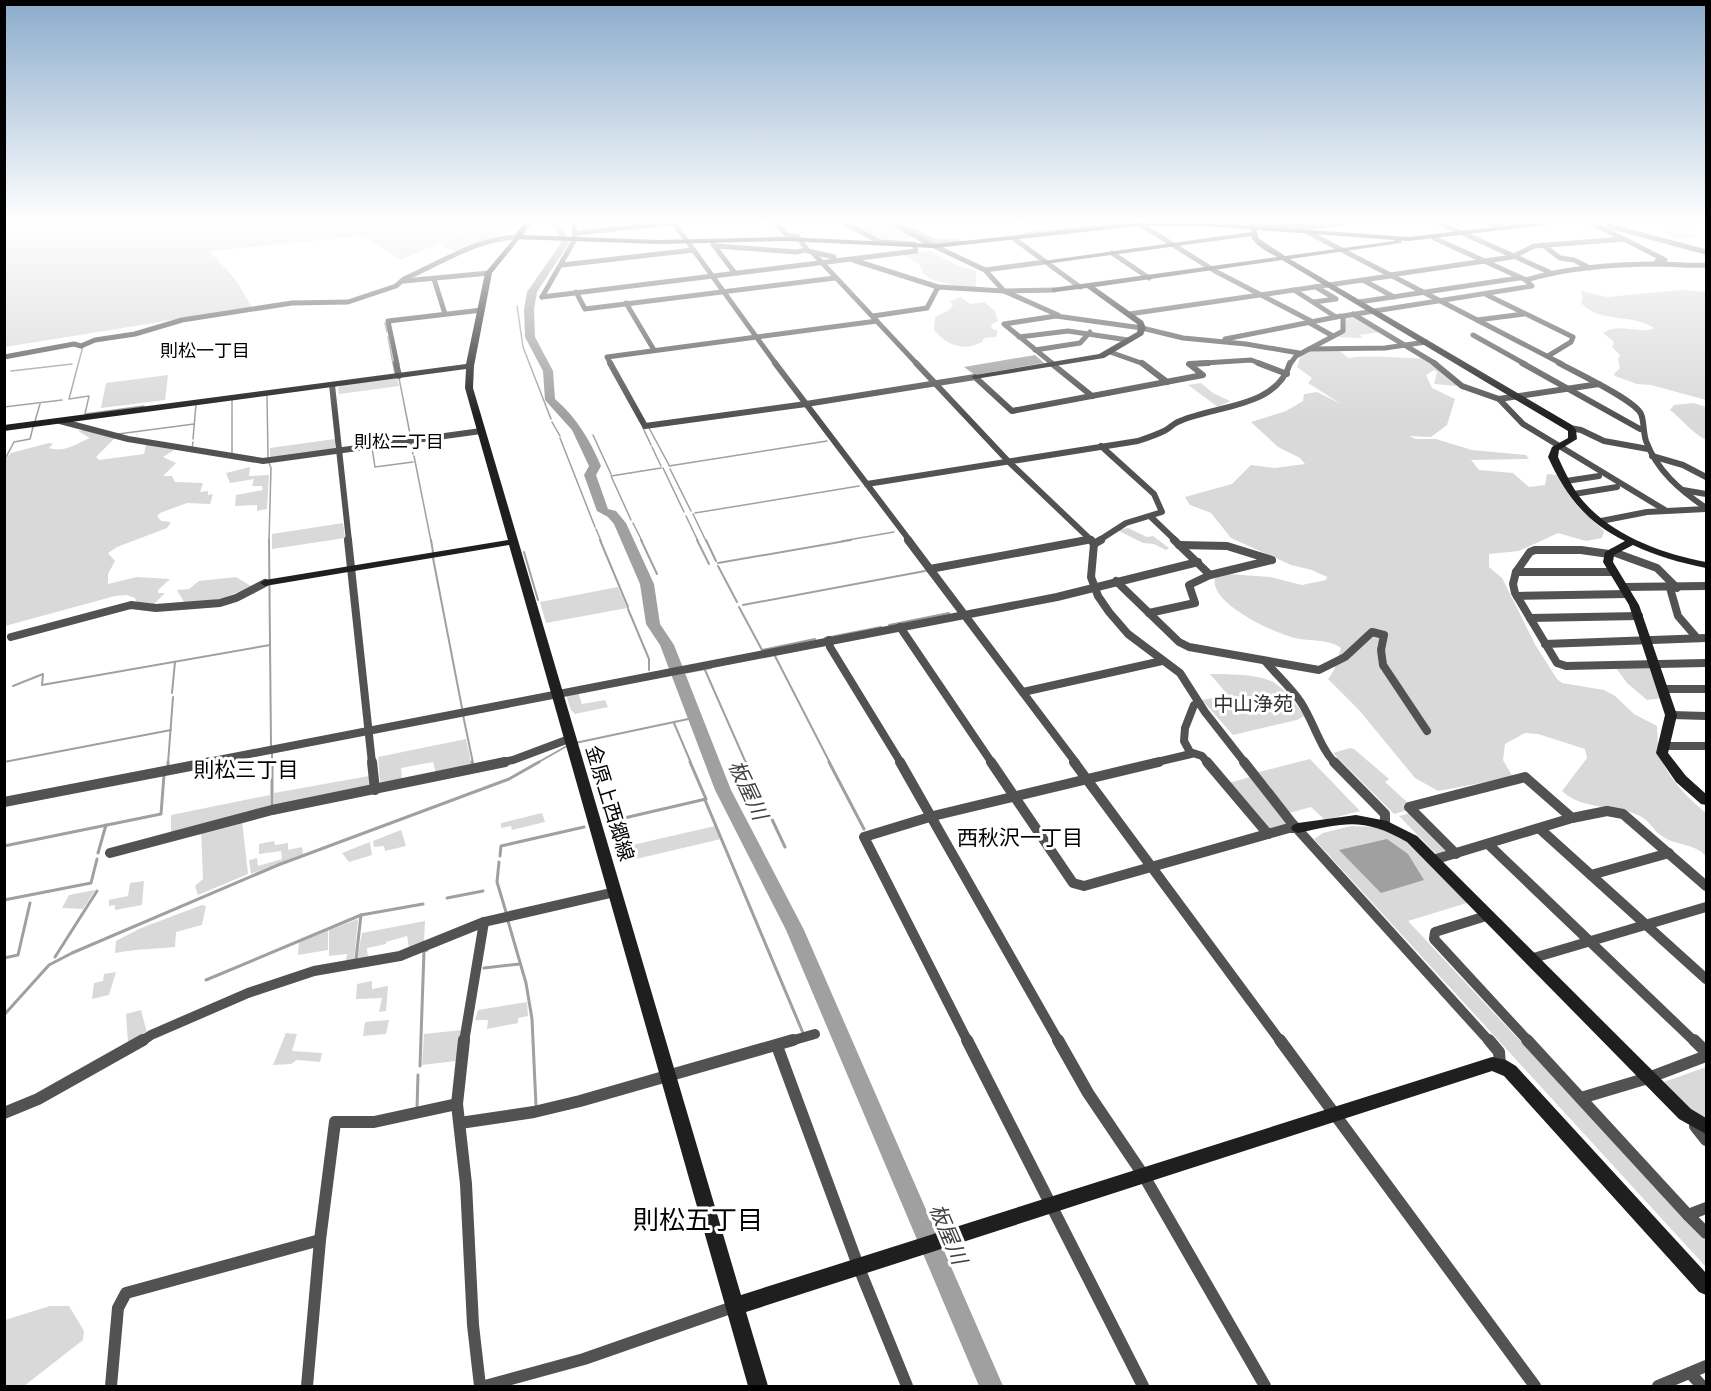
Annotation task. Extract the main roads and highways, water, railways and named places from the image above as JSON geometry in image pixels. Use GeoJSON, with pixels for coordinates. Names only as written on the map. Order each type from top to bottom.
{"type":"FeatureCollection","features":[{"type":"Feature","properties":{"kind":"waterway","name":"板屋川"},"geometry":{"type":"LineString","coordinates":[[535,288],[529,309],[530,337],[548,371],[550,400],[572,422],[591,456],[595,466],[590,475],[603,511],[612,514],[620,523],[647,584],[653,624],[667,645],[723,790],[795,930],[991,1386]]}},
{"type":"Feature","properties":{"kind":"waterway"},"geometry":{"type":"LineString","coordinates":[[517,306],[523,347],[551,419]]}},
{"type":"Feature","properties":{"kind":"waterway"},"geometry":{"type":"LineString","coordinates":[[385,323],[387,332]]}},
{"type":"Feature","properties":{"kind":"waterway"},"geometry":{"type":"LineString","coordinates":[[388,337],[395,374]]}},
{"type":"Feature","properties":{"kind":"waterway"},"geometry":{"type":"LineString","coordinates":[[83,346],[69,399],[89,396],[85,414],[144,406]]}},
{"type":"Feature","properties":{"kind":"waterway"},"geometry":{"type":"LineString","coordinates":[[11,371],[72,364]]}},
{"type":"Feature","properties":{"kind":"waterway"},"geometry":{"type":"LineString","coordinates":[[399,378],[411,439]]}},
{"type":"Feature","properties":{"kind":"waterway"},"geometry":{"type":"LineString","coordinates":[[267,396],[268,457]]}},
{"type":"Feature","properties":{"kind":"waterway"},"geometry":{"type":"LineString","coordinates":[[4,407],[62,400]]}},
{"type":"Feature","properties":{"kind":"waterway"},"geometry":{"type":"LineString","coordinates":[[232,400],[232,454]]}},
{"type":"Feature","properties":{"kind":"waterway"},"geometry":{"type":"LineString","coordinates":[[35,421],[40,404]]}},
{"type":"Feature","properties":{"kind":"waterway"},"geometry":{"type":"LineString","coordinates":[[193,439],[196,404]]}},
{"type":"Feature","properties":{"kind":"waterway"},"geometry":{"type":"LineString","coordinates":[[552,422],[560,436]]}},
{"type":"Feature","properties":{"kind":"waterway"},"geometry":{"type":"LineString","coordinates":[[118,434],[194,424]]}},
{"type":"Feature","properties":{"kind":"waterway"},"geometry":{"type":"LineString","coordinates":[[6,457],[14,442],[30,439],[33,427]]}},
{"type":"Feature","properties":{"kind":"waterway"},"geometry":{"type":"LineString","coordinates":[[643,428],[651,445]]}},
{"type":"Feature","properties":{"kind":"waterway"},"geometry":{"type":"LineString","coordinates":[[649,428],[669,465]]}},
{"type":"Feature","properties":{"kind":"waterway"},"geometry":{"type":"LineString","coordinates":[[593,435],[611,474]]}},
{"type":"Feature","properties":{"kind":"waterway"},"geometry":{"type":"LineString","coordinates":[[560,438],[595,527]]}},
{"type":"Feature","properties":{"kind":"waterway"},"geometry":{"type":"LineString","coordinates":[[669,466],[827,441]]}},
{"type":"Feature","properties":{"kind":"waterway"},"geometry":{"type":"LineString","coordinates":[[192,448],[193,442]]}},
{"type":"Feature","properties":{"kind":"waterway"},"geometry":{"type":"LineString","coordinates":[[411,443],[413,454]]}},
{"type":"Feature","properties":{"kind":"waterway"},"geometry":{"type":"LineString","coordinates":[[652,447],[661,466]]}},
{"type":"Feature","properties":{"kind":"waterway"},"geometry":{"type":"LineString","coordinates":[[372,448],[375,467],[413,462]]}},
{"type":"Feature","properties":{"kind":"waterway"},"geometry":{"type":"LineString","coordinates":[[414,456],[431,541]]}},
{"type":"Feature","properties":{"kind":"waterway"},"geometry":{"type":"LineString","coordinates":[[269,463],[271,468],[269,541]]}},
{"type":"Feature","properties":{"kind":"waterway"},"geometry":{"type":"LineString","coordinates":[[631,520],[611,476],[661,468]]}},
{"type":"Feature","properties":{"kind":"waterway"},"geometry":{"type":"LineString","coordinates":[[663,468],[684,512]]}},
{"type":"Feature","properties":{"kind":"waterway"},"geometry":{"type":"LineString","coordinates":[[670,469],[691,511]]}},
{"type":"Feature","properties":{"kind":"waterway"},"geometry":{"type":"LineString","coordinates":[[695,513],[859,486]]}},
{"type":"Feature","properties":{"kind":"waterway"},"geometry":{"type":"LineString","coordinates":[[693,514],[706,541]]}},
{"type":"Feature","properties":{"kind":"waterway"},"geometry":{"type":"LineString","coordinates":[[686,516],[698,541]]}},
{"type":"Feature","properties":{"kind":"waterway"},"geometry":{"type":"LineString","coordinates":[[633,523],[642,541]]}},
{"type":"Feature","properties":{"kind":"waterway"},"geometry":{"type":"LineString","coordinates":[[596,529],[601,541]]}},
{"type":"Feature","properties":{"kind":"waterway"},"geometry":{"type":"LineString","coordinates":[[842,541],[894,532]]}},
{"type":"Feature","properties":{"kind":"waterway"},"geometry":{"type":"LineString","coordinates":[[431,540],[433,552]]}},
{"type":"Feature","properties":{"kind":"waterway"},"geometry":{"type":"LineString","coordinates":[[600,540],[628,607]]}},
{"type":"Feature","properties":{"kind":"waterway"},"geometry":{"type":"LineString","coordinates":[[641,540],[657,574]]}},
{"type":"Feature","properties":{"kind":"waterway"},"geometry":{"type":"LineString","coordinates":[[697,540],[709,564]]}},
{"type":"Feature","properties":{"kind":"waterway"},"geometry":{"type":"LineString","coordinates":[[706,540],[716,561]]}},
{"type":"Feature","properties":{"kind":"waterway"},"geometry":{"type":"LineString","coordinates":[[718,563],[851,540]]}},
{"type":"Feature","properties":{"kind":"waterway"},"geometry":{"type":"LineString","coordinates":[[269,541],[271,746]]}},
{"type":"Feature","properties":{"kind":"waterway"},"geometry":{"type":"LineString","coordinates":[[524,552],[538,600]]}},
{"type":"Feature","properties":{"kind":"waterway"},"geometry":{"type":"LineString","coordinates":[[433,558],[462,708]]}},
{"type":"Feature","properties":{"kind":"waterway"},"geometry":{"type":"LineString","coordinates":[[718,566],[737,602]]}},
{"type":"Feature","properties":{"kind":"waterway"},"geometry":{"type":"LineString","coordinates":[[743,605],[925,571]]}},
{"type":"Feature","properties":{"kind":"waterway"},"geometry":{"type":"LineString","coordinates":[[739,607],[762,650],[815,639]]}},
{"type":"Feature","properties":{"kind":"waterway"},"geometry":{"type":"LineString","coordinates":[[628,609],[649,659],[649,670]]}},
{"type":"Feature","properties":{"kind":"waterway"},"geometry":{"type":"LineString","coordinates":[[889,625],[949,613]]}},
{"type":"Feature","properties":{"kind":"waterway"},"geometry":{"type":"LineString","coordinates":[[825,638],[881,627]]}},
{"type":"Feature","properties":{"kind":"waterway"},"geometry":{"type":"LineString","coordinates":[[13,686],[43,674],[42,685],[270,645]]}},
{"type":"Feature","properties":{"kind":"waterway"},"geometry":{"type":"LineString","coordinates":[[775,656],[830,763]]}},
{"type":"Feature","properties":{"kind":"waterway"},"geometry":{"type":"LineString","coordinates":[[172,693],[175,662]]}},
{"type":"Feature","properties":{"kind":"waterway"},"geometry":{"type":"LineString","coordinates":[[678,674],[711,668]]}},
{"type":"Feature","properties":{"kind":"waterway"},"geometry":{"type":"LineString","coordinates":[[705,670],[746,763]]}},
{"type":"Feature","properties":{"kind":"waterway"},"geometry":{"type":"LineString","coordinates":[[170,730],[173,697]]}},
{"type":"Feature","properties":{"kind":"waterway"},"geometry":{"type":"LineString","coordinates":[[463,715],[473,763]]}},
{"type":"Feature","properties":{"kind":"waterway"},"geometry":{"type":"LineString","coordinates":[[575,743],[693,718]]}},
{"type":"Feature","properties":{"kind":"waterway"},"geometry":{"type":"LineString","coordinates":[[674,723],[691,763]]}},
{"type":"Feature","properties":{"kind":"waterway"},"geometry":{"type":"LineString","coordinates":[[4,762],[170,730]]}},
{"type":"Feature","properties":{"kind":"waterway"},"geometry":{"type":"LineString","coordinates":[[168,763],[170,730]]}},
{"type":"Feature","properties":{"kind":"waterway"},"geometry":{"type":"LineString","coordinates":[[537,763],[567,746]]}},
{"type":"Feature","properties":{"kind":"waterway"},"geometry":{"type":"LineString","coordinates":[[272,753],[272,807]]}},
{"type":"Feature","properties":{"kind":"waterway"},"geometry":{"type":"LineString","coordinates":[[4,1015],[49,965],[72,953],[278,865],[509,779],[539,762]]}},
{"type":"Feature","properties":{"kind":"waterway"},"geometry":{"type":"LineString","coordinates":[[607,822],[706,799],[690,762]]}},
{"type":"Feature","properties":{"kind":"waterway"},"geometry":{"type":"LineString","coordinates":[[745,762],[785,847]]}},
{"type":"Feature","properties":{"kind":"waterway"},"geometry":{"type":"LineString","coordinates":[[829,762],[864,829]]}},
{"type":"Feature","properties":{"kind":"waterway"},"geometry":{"type":"LineString","coordinates":[[106,825],[161,814],[164,775]]}},
{"type":"Feature","properties":{"kind":"waterway"},"geometry":{"type":"LineString","coordinates":[[705,800],[803,1033]]}},
{"type":"Feature","properties":{"kind":"waterway"},"geometry":{"type":"LineString","coordinates":[[4,846],[106,825]]}},
{"type":"Feature","properties":{"kind":"waterway"},"geometry":{"type":"LineString","coordinates":[[98,853],[106,825]]}},
{"type":"Feature","properties":{"kind":"waterway"},"geometry":{"type":"LineString","coordinates":[[500,856],[501,846],[584,827]]}},
{"type":"Feature","properties":{"kind":"waterway"},"geometry":{"type":"LineString","coordinates":[[4,900],[91,883],[97,859]]}},
{"type":"Feature","properties":{"kind":"waterway"},"geometry":{"type":"LineString","coordinates":[[499,862],[497,882],[506,912]]}},
{"type":"Feature","properties":{"kind":"waterway"},"geometry":{"type":"LineString","coordinates":[[55,957],[97,891]]}},
{"type":"Feature","properties":{"kind":"waterway"},"geometry":{"type":"LineString","coordinates":[[447,898],[483,891]]}},
{"type":"Feature","properties":{"kind":"waterway"},"geometry":{"type":"LineString","coordinates":[[4,958],[18,955],[30,903]]}},
{"type":"Feature","properties":{"kind":"waterway"},"geometry":{"type":"LineString","coordinates":[[361,915],[423,904]]}},
{"type":"Feature","properties":{"kind":"waterway"},"geometry":{"type":"LineString","coordinates":[[206,980],[361,915]]}},
{"type":"Feature","properties":{"kind":"waterway"},"geometry":{"type":"LineString","coordinates":[[356,959],[361,915]]}},
{"type":"Feature","properties":{"kind":"waterway"},"geometry":{"type":"LineString","coordinates":[[508,921],[526,983],[532,1019],[536,1106]]}},
{"type":"Feature","properties":{"kind":"waterway"},"geometry":{"type":"LineString","coordinates":[[420,1066],[424,951],[427,950]]}},
{"type":"Feature","properties":{"kind":"waterway"},"geometry":{"type":"LineString","coordinates":[[484,968],[520,964]]}},
{"type":"Feature","properties":{"kind":"waterway"},"geometry":{"type":"LineString","coordinates":[[417,1108],[418,1075]]}},
{"type":"Feature","properties":{"kind":"district","name":"則松一丁目"},"geometry":{"type":"Point","coordinates":[205,351]}},
{"type":"Feature","properties":{"kind":"district","name":"則松二丁目"},"geometry":{"type":"Point","coordinates":[399,442]}},
{"type":"Feature","properties":{"kind":"district","name":"則松三丁目"},"geometry":{"type":"Point","coordinates":[246,770]}},
{"type":"Feature","properties":{"kind":"district","name":"西秋沢一丁目"},"geometry":{"type":"Point","coordinates":[1020,838]}},
{"type":"Feature","properties":{"kind":"district","name":"則松五丁目"},"geometry":{"type":"Point","coordinates":[698,1220]}},
{"type":"Feature","properties":{"kind":"park label","name":"中山浄苑"},"geometry":{"type":"Point","coordinates":[1253,704]}}]}
